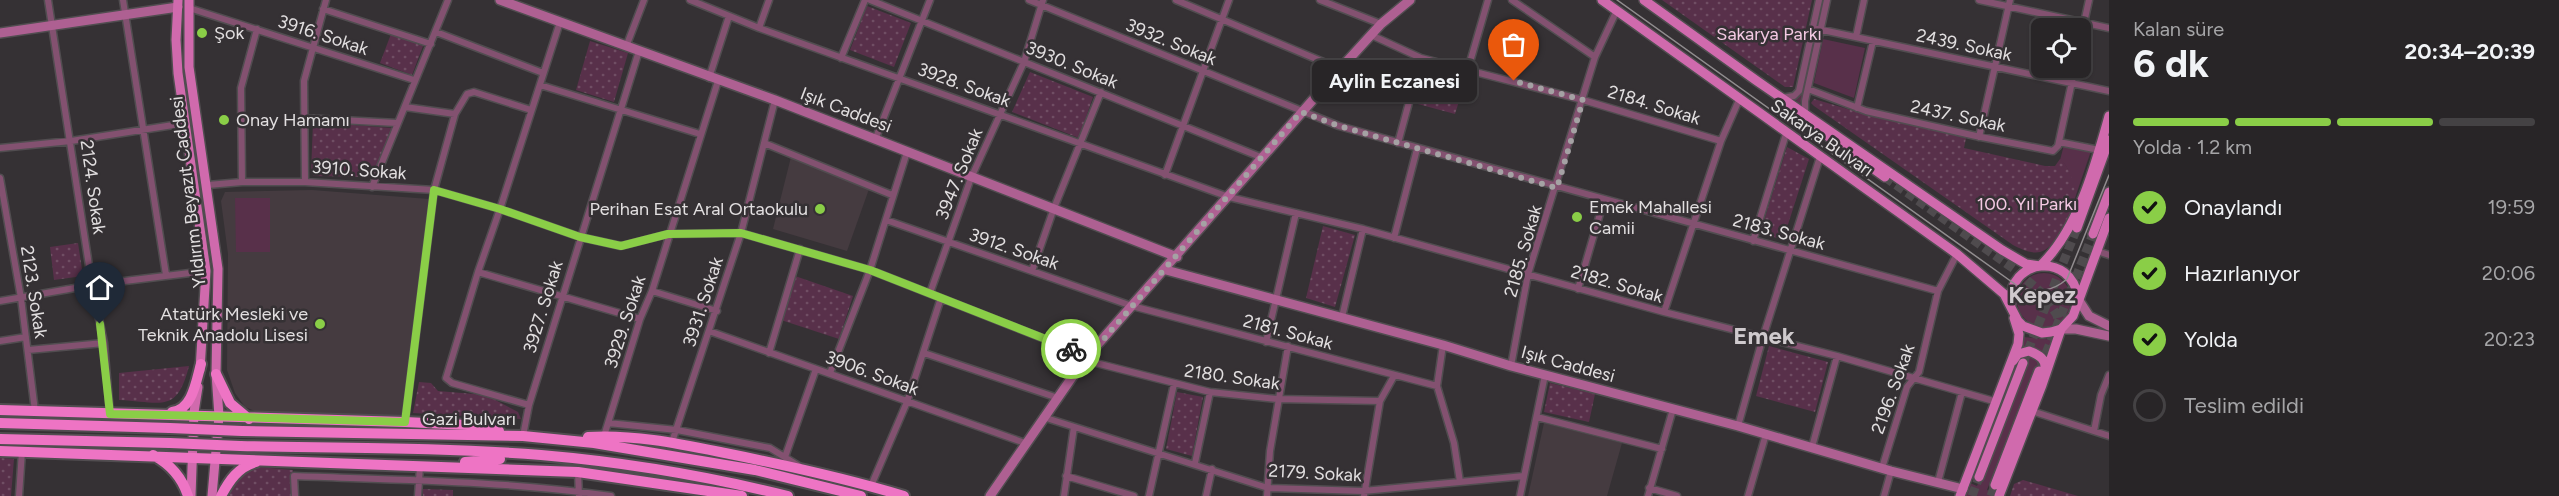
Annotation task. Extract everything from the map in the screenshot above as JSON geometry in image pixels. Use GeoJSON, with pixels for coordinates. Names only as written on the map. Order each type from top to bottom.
{"type":"FeatureCollection","features":[{"type":"Feature","properties":{"kind":"highway"},"geometry":{"type":"LineString","coordinates":[[158,414],[179,411],[184,407],[192,395],[201,364]]}},
{"type":"Feature","properties":{"kind":"highway"},"geometry":{"type":"LineString","coordinates":[[216,374],[230,403],[249,419]]}},
{"type":"Feature","properties":{"kind":"highway"},"geometry":{"type":"LineString","coordinates":[[0,410],[110,414],[194,413],[249,419],[468,425],[523,436]]}},
{"type":"Feature","properties":{"kind":"highway","name":"Gazi Bulvarı"},"geometry":{"type":"LineString","coordinates":[[0,423],[242,431],[523,436],[594,443],[755,470],[861,496]]}},
{"type":"Feature","properties":{"kind":"highway"},"geometry":{"type":"LineString","coordinates":[[560,440],[604,436],[672,442],[805,469],[904,496]]}},
{"type":"Feature","properties":{"kind":"highway","name":"Gazi Bulvarı"},"geometry":{"type":"LineString","coordinates":[[0,439],[129,440],[240,446],[540,455],[608,462],[741,484],[788,496]]}},
{"type":"Feature","properties":{"kind":"highway"},"geometry":{"type":"LineString","coordinates":[[0,451],[578,472],[738,496]]}},
{"type":"Feature","properties":{"kind":"highway"},"geometry":{"type":"LineString","coordinates":[[153,455],[170,466],[184,484],[189,496]]}},
{"type":"Feature","properties":{"kind":"highway"},"geometry":{"type":"LineString","coordinates":[[420,466],[540,455]]}},
{"type":"Feature","properties":{"kind":"highway"},"geometry":{"type":"LineString","coordinates":[[221,496],[235,474],[247,465],[261,460]]}},
{"type":"Feature","properties":{"kind":"main road","name":"Sakarya Bulvarı"},"geometry":{"type":"LineString","coordinates":[[1602,0],[1786,134],[1957,254],[2004,294],[2013,312]]}},
{"type":"Feature","properties":{"kind":"main road","name":"Sakarya Bulvarı"},"geometry":{"type":"LineString","coordinates":[[1644,0],[1781,98],[2016,259],[2040,266]]}},
{"type":"Feature","properties":{"kind":"main road","name":"Yıldırım Beyazıt Caddesi"},"geometry":{"type":"LineString","coordinates":[[178,3],[176,40],[178,73],[206,271],[201,364],[194,413],[189,496]]}},
{"type":"Feature","properties":{"kind":"main road","name":"Yıldırım Beyazıt Caddesi"},"geometry":{"type":"LineString","coordinates":[[189,4],[189,68],[208,186],[218,270],[216,374],[219,416],[212,496]]}},
{"type":"Feature","properties":{"kind":"main road"},"geometry":{"type":"LineString","coordinates":[[1757,81],[1779,102],[1885,177]]}},
{"type":"Feature","properties":{"kind":"main road"},"geometry":{"type":"LineString","coordinates":[[1961,492],[2011,363],[2019,334],[2011,295],[2014,284],[2022,274],[2040,266],[2066,236],[2099,150],[2109,116]]}},
{"type":"Feature","properties":{"kind":"main road"},"geometry":{"type":"LineString","coordinates":[[2077,228],[2109,140]]}},
{"type":"Feature","properties":{"kind":"main road"},"geometry":{"type":"LineString","coordinates":[[2093,234],[2109,192]]}},
{"type":"Feature","properties":{"kind":"main road"},"geometry":{"type":"LineString","coordinates":[[1999,496],[2061,329],[2073,316],[2109,218]]}},
{"type":"Feature","properties":{"kind":"main road"},"geometry":{"type":"LineString","coordinates":[[2040,266],[2057,268],[2065,273],[2074,284],[2078,300]]}},
{"type":"Feature","properties":{"kind":"main road"},"geometry":{"type":"LineString","coordinates":[[2013,312],[2018,321],[2032,331],[2042,333],[2061,329]]}},
{"type":"Feature","properties":{"kind":"main road"},"geometry":{"type":"LineString","coordinates":[[2011,363],[2023,351],[2029,351],[2042,357],[2046,368],[2042,385]]}},
{"type":"Feature","properties":{"kind":"main road"},"geometry":{"type":"LineString","coordinates":[[1979,477],[2023,363]]}},
{"type":"Feature","properties":{"kind":"main road"},"geometry":{"type":"LineString","coordinates":[[1995,485],[2039,371]]}},
{"type":"Feature","properties":{"kind":"street","name":"2124. Sokak"},"geometry":{"type":"LineString","coordinates":[[48,0],[92,285],[104,343],[110,414]]}},
{"type":"Feature","properties":{"kind":"street"},"geometry":{"type":"LineString","coordinates":[[123,0],[166,275]]}},
{"type":"Feature","properties":{"kind":"street"},"geometry":{"type":"LineString","coordinates":[[304,182],[304,81],[326,0]]}},
{"type":"Feature","properties":{"kind":"street"},"geometry":{"type":"LineString","coordinates":[[372,187],[448,0]]}},
{"type":"Feature","properties":{"kind":"street","name":"Işık Caddesi"},"geometry":{"type":"LineString","coordinates":[[500,0],[713,80],[775,100],[1177,257]]}},
{"type":"Feature","properties":{"kind":"street"},"geometry":{"type":"LineString","coordinates":[[626,47],[644,0]]}},
{"type":"Feature","properties":{"kind":"street","name":"3928. Sokak"},"geometry":{"type":"LineString","coordinates":[[690,0],[841,58],[1229,197]]}},
{"type":"Feature","properties":{"kind":"street"},"geometry":{"type":"LineString","coordinates":[[759,28],[769,0]]}},
{"type":"Feature","properties":{"kind":"street"},"geometry":{"type":"LineString","coordinates":[[841,58],[865,0]]}},
{"type":"Feature","properties":{"kind":"street","name":"3930. Sokak"},"geometry":{"type":"LineString","coordinates":[[870,0],[1263,158]]}},
{"type":"Feature","properties":{"kind":"street"},"geometry":{"type":"LineString","coordinates":[[875,140],[930,0]]}},
{"type":"Feature","properties":{"kind":"street","name":"3932. Sokak"},"geometry":{"type":"LineString","coordinates":[[1029,0],[1043,3],[1301,112]]}},
{"type":"Feature","properties":{"kind":"street"},"geometry":{"type":"LineString","coordinates":[[1176,0],[1340,69]]}},
{"type":"Feature","properties":{"kind":"street"},"geometry":{"type":"LineString","coordinates":[[1165,175],[1228,0]]}},
{"type":"Feature","properties":{"kind":"street"},"geometry":{"type":"LineString","coordinates":[[1320,0],[1381,24]]}},
{"type":"Feature","properties":{"kind":"street"},"geometry":{"type":"LineString","coordinates":[[990,496],[1086,358],[1166,270],[1301,112],[1381,24],[1410,0]]}},
{"type":"Feature","properties":{"kind":"street"},"geometry":{"type":"LineString","coordinates":[[1468,69],[1488,0]]}},
{"type":"Feature","properties":{"kind":"street"},"geometry":{"type":"LineString","coordinates":[[1512,0],[1595,57]]}},
{"type":"Feature","properties":{"kind":"street"},"geometry":{"type":"LineString","coordinates":[[1781,98],[1791,97],[1798,92],[1819,0]]}},
{"type":"Feature","properties":{"kind":"street"},"geometry":{"type":"LineString","coordinates":[[1805,113],[1808,88],[1827,0]]}},
{"type":"Feature","properties":{"kind":"street"},"geometry":{"type":"LineString","coordinates":[[1856,37],[1864,0]]}},
{"type":"Feature","properties":{"kind":"street"},"geometry":{"type":"LineString","coordinates":[[1979,0],[2009,3],[2065,18]]}},
{"type":"Feature","properties":{"kind":"street"},"geometry":{"type":"LineString","coordinates":[[2085,18],[2089,0]]}},
{"type":"Feature","properties":{"kind":"street"},"geometry":{"type":"LineString","coordinates":[[0,33],[125,14],[178,3]]}},
{"type":"Feature","properties":{"kind":"street","name":"3947. Sokak"},"geometry":{"type":"LineString","coordinates":[[930,293],[971,178],[1024,62],[1043,3]]}},
{"type":"Feature","properties":{"kind":"street"},"geometry":{"type":"LineString","coordinates":[[1979,137],[2009,3]]}},
{"type":"Feature","properties":{"kind":"street","name":"3916. Sokak"},"geometry":{"type":"LineString","coordinates":[[189,4],[257,30],[314,46],[414,80]]}},
{"type":"Feature","properties":{"kind":"street"},"geometry":{"type":"LineString","coordinates":[[323,9],[431,45]]}},
{"type":"Feature","properties":{"kind":"street","name":"2185. Sokak"},"geometry":{"type":"LineString","coordinates":[[1510,366],[1528,274],[1557,188],[1595,57],[1617,10]]}},
{"type":"Feature","properties":{"kind":"street","name":"3929. Sokak"},"geometry":{"type":"LineString","coordinates":[[604,436],[640,319],[652,291],[700,134],[729,16]]}},
{"type":"Feature","properties":{"kind":"street"},"geometry":{"type":"LineString","coordinates":[[529,405],[452,383],[446,378],[478,272],[560,22]]}},
{"type":"Feature","properties":{"kind":"street"},"geometry":{"type":"LineString","coordinates":[[2091,24],[2109,28]]}},
{"type":"Feature","properties":{"kind":"street","name":"2439. Sokak"},"geometry":{"type":"LineString","coordinates":[[1813,28],[2109,91]]}},
{"type":"Feature","properties":{"kind":"street"},"geometry":{"type":"LineString","coordinates":[[242,182],[241,88],[257,30]]}},
{"type":"Feature","properties":{"kind":"street"},"geometry":{"type":"LineString","coordinates":[[436,32],[543,73]]}},
{"type":"Feature","properties":{"kind":"street","name":"2184. Sokak"},"geometry":{"type":"LineString","coordinates":[[1371,35],[1421,58],[1583,100],[1722,141]]}},
{"type":"Feature","properties":{"kind":"street"},"geometry":{"type":"LineString","coordinates":[[1857,108],[1873,41]]}},
{"type":"Feature","properties":{"kind":"street","name":"3927. Sokak"},"geometry":{"type":"LineString","coordinates":[[523,436],[529,405],[639,51]]}},
{"type":"Feature","properties":{"kind":"street"},"geometry":{"type":"LineString","coordinates":[[1398,143],[1421,58]]}},
{"type":"Feature","properties":{"kind":"street"},"geometry":{"type":"LineString","coordinates":[[2059,142],[2073,78]]}},
{"type":"Feature","properties":{"kind":"street"},"geometry":{"type":"LineString","coordinates":[[540,85],[700,134]]}},
{"type":"Feature","properties":{"kind":"street","name":"2437. Sokak"},"geometry":{"type":"LineString","coordinates":[[1808,88],[1857,108],[1979,137],[2054,151],[2059,142],[2099,150]]}},
{"type":"Feature","properties":{"kind":"street"},"geometry":{"type":"LineString","coordinates":[[405,422],[434,190],[455,114],[467,94],[474,92],[531,110]]}},
{"type":"Feature","properties":{"kind":"street"},"geometry":{"type":"LineString","coordinates":[[1032,271],[1054,208],[1101,92]]}},
{"type":"Feature","properties":{"kind":"street","name":"3931. Sokak"},"geometry":{"type":"LineString","coordinates":[[672,442],[741,233],[775,100]]}},
{"type":"Feature","properties":{"kind":"street"},"geometry":{"type":"LineString","coordinates":[[1664,312],[1722,141],[1739,100]]}},
{"type":"Feature","properties":{"kind":"street"},"geometry":{"type":"LineString","coordinates":[[405,107],[455,114]]}},
{"type":"Feature","properties":{"kind":"street","name":"2183. Sokak"},"geometry":{"type":"LineString","coordinates":[[1301,112],[1417,149],[1938,291]]}},
{"type":"Feature","properties":{"kind":"street"},"geometry":{"type":"LineString","coordinates":[[303,118],[397,123]]}},
{"type":"Feature","properties":{"kind":"street"},"geometry":{"type":"LineString","coordinates":[[0,148],[71,141],[186,123]]}},
{"type":"Feature","properties":{"kind":"street"},"geometry":{"type":"LineString","coordinates":[[1753,241],[1786,134]]}},
{"type":"Feature","properties":{"kind":"street"},"geometry":{"type":"LineString","coordinates":[[764,143],[892,195]]}},
{"type":"Feature","properties":{"kind":"street"},"geometry":{"type":"LineString","coordinates":[[1394,238],[1417,149]]}},
{"type":"Feature","properties":{"kind":"street"},"geometry":{"type":"LineString","coordinates":[[830,373],[870,270],[907,152]]}},
{"type":"Feature","properties":{"kind":"street"},"geometry":{"type":"LineString","coordinates":[[1738,426],[1763,337],[1820,157]]}},
{"type":"Feature","properties":{"kind":"street","name":"2123. Sokak"},"geometry":{"type":"LineString","coordinates":[[0,178],[21,298],[35,411]]}},
{"type":"Feature","properties":{"kind":"street","name":"3910. Sokak"},"geometry":{"type":"LineString","coordinates":[[208,186],[242,182],[304,182],[434,190],[500,209],[580,237],[621,246],[668,234],[741,233],[870,270],[1086,358]]}},
{"type":"Feature","properties":{"kind":"street","name":"2182. Sokak"},"geometry":{"type":"LineString","coordinates":[[1229,197],[1363,229],[1578,289],[1836,356],[1996,402]]}},
{"type":"Feature","properties":{"kind":"street"},"geometry":{"type":"LineString","coordinates":[[1578,289],[1604,200]]}},
{"type":"Feature","properties":{"kind":"street"},"geometry":{"type":"LineString","coordinates":[[1266,342],[1296,213]]}},
{"type":"Feature","properties":{"kind":"street","name":"3912. Sokak"},"geometry":{"type":"LineString","coordinates":[[886,220],[1132,306]]}},
{"type":"Feature","properties":{"kind":"street"},"geometry":{"type":"LineString","coordinates":[[1342,317],[1363,229]]}},
{"type":"Feature","properties":{"kind":"street"},"geometry":{"type":"LineString","coordinates":[[769,353],[800,249]]}},
{"type":"Feature","properties":{"kind":"street"},"geometry":{"type":"LineString","coordinates":[[2097,251],[2109,255]]}},
{"type":"Feature","properties":{"kind":"street","name":"2196. Sokak"},"geometry":{"type":"LineString","coordinates":[[1884,496],[1887,469],[1908,387],[1919,372],[1938,291],[1957,254]]}},
{"type":"Feature","properties":{"kind":"street","name":"Işık Caddesi"},"geometry":{"type":"LineString","coordinates":[[1166,270],[1443,345],[1510,366],[1738,426],[1938,482],[1961,492]]}},
{"type":"Feature","properties":{"kind":"street"},"geometry":{"type":"LineString","coordinates":[[0,301],[92,285],[206,271]]}},
{"type":"Feature","properties":{"kind":"street"},"geometry":{"type":"LineString","coordinates":[[478,272],[640,319]]}},
{"type":"Feature","properties":{"kind":"street"},"geometry":{"type":"LineString","coordinates":[[652,291],[717,311]]}},
{"type":"Feature","properties":{"kind":"street"},"geometry":{"type":"LineString","coordinates":[[871,486],[907,402],[941,298]]}},
{"type":"Feature","properties":{"kind":"street"},"geometry":{"type":"LineString","coordinates":[[2078,300],[2089,316],[2109,326]]}},
{"type":"Feature","properties":{"kind":"street","name":"2181. Sokak"},"geometry":{"type":"LineString","coordinates":[[1132,306],[1437,386]]}},
{"type":"Feature","properties":{"kind":"street"},"geometry":{"type":"LineString","coordinates":[[2061,329],[2076,329],[2109,336]]}},
{"type":"Feature","properties":{"kind":"street","name":"3906. Sokak"},"geometry":{"type":"LineString","coordinates":[[710,331],[1025,443]]}},
{"type":"Feature","properties":{"kind":"street"},"geometry":{"type":"LineString","coordinates":[[0,341],[26,337]]}},
{"type":"Feature","properties":{"kind":"street"},"geometry":{"type":"LineString","coordinates":[[28,350],[104,343]]}},
{"type":"Feature","properties":{"kind":"street"},"geometry":{"type":"LineString","coordinates":[[1443,345],[1437,386],[1454,443],[1460,482]]}},
{"type":"Feature","properties":{"kind":"street"},"geometry":{"type":"LineString","coordinates":[[1267,496],[1277,399],[1288,346]]}},
{"type":"Feature","properties":{"kind":"street"},"geometry":{"type":"LineString","coordinates":[[924,353],[1058,398]]}},
{"type":"Feature","properties":{"kind":"street"},"geometry":{"type":"LineString","coordinates":[[1812,447],[1836,356]]}},
{"type":"Feature","properties":{"kind":"street","name":"2180. Sokak"},"geometry":{"type":"LineString","coordinates":[[1086,358],[1174,384],[1210,392],[1277,399],[1380,401]]}},
{"type":"Feature","properties":{"kind":"street"},"geometry":{"type":"LineString","coordinates":[[786,457],[816,369]]}},
{"type":"Feature","properties":{"kind":"street"},"geometry":{"type":"LineString","coordinates":[[1520,496],[1545,375]]}},
{"type":"Feature","properties":{"kind":"street"},"geometry":{"type":"LineString","coordinates":[[2094,431],[2101,395],[2109,375]]}},
{"type":"Feature","properties":{"kind":"street"},"geometry":{"type":"LineString","coordinates":[[1364,494],[1380,401],[1394,376]]}},
{"type":"Feature","properties":{"kind":"street"},"geometry":{"type":"LineString","coordinates":[[1149,496],[1174,384]]}},
{"type":"Feature","properties":{"kind":"street"},"geometry":{"type":"LineString","coordinates":[[1195,463],[1210,392]]}},
{"type":"Feature","properties":{"kind":"street"},"geometry":{"type":"LineString","coordinates":[[1938,482],[1962,392]]}},
{"type":"Feature","properties":{"kind":"street"},"geometry":{"type":"LineString","coordinates":[[1648,496],[1673,409]]}},
{"type":"Feature","properties":{"kind":"street"},"geometry":{"type":"LineString","coordinates":[[2032,411],[2109,436]]}},
{"type":"Feature","properties":{"kind":"street","name":"2179. Sokak"},"geometry":{"type":"LineString","coordinates":[[1043,417],[1195,463],[1268,488],[1364,494],[1524,476]]}},
{"type":"Feature","properties":{"kind":"street"},"geometry":{"type":"LineString","coordinates":[[1537,417],[1662,449]]}},
{"type":"Feature","properties":{"kind":"street"},"geometry":{"type":"LineString","coordinates":[[608,423],[677,430],[770,448],[805,469]]}},
{"type":"Feature","properties":{"kind":"street"},"geometry":{"type":"LineString","coordinates":[[1064,496],[1074,427]]}},
{"type":"Feature","properties":{"kind":"street"},"geometry":{"type":"LineString","coordinates":[[1748,496],[1766,434]]}},
{"type":"Feature","properties":{"kind":"street"},"geometry":{"type":"LineString","coordinates":[[19,496],[22,451]]}},
{"type":"Feature","properties":{"kind":"street"},"geometry":{"type":"LineString","coordinates":[[418,496],[420,466]]}},
{"type":"Feature","properties":{"kind":"street"},"geometry":{"type":"LineString","coordinates":[[1206,496],[1212,469]]}},
{"type":"Feature","properties":{"kind":"street"},"geometry":{"type":"LineString","coordinates":[[578,472],[580,494]]}},
{"type":"Feature","properties":{"kind":"street"},"geometry":{"type":"LineString","coordinates":[[295,496],[294,476],[418,481],[611,496]]}},
{"type":"Feature","properties":{"kind":"street"},"geometry":{"type":"LineString","coordinates":[[1066,476],[1134,496]]}},
{"type":"Feature","properties":{"kind":"street"},"geometry":{"type":"LineString","coordinates":[[1649,488],[1677,496]]}},
{"type":"Feature","properties":{"kind":"shaded area","name":"Perihan Esat Aral Ortaokulu"},"geometry":{"type":"Polygon","coordinates":[[[791,157],[869,189],[847,251],[773,229],[791,157]]]}},
{"type":"Feature","properties":{"kind":"shaded area","name":"Atatürk Mesleki ve Teknik Anadolu Lisesi"},"geometry":{"type":"Polygon","coordinates":[[[312,190],[429,199],[402,418],[260,413],[245,407],[235,393],[227,370],[228,254],[221,201],[225,192],[312,190]]]}},
{"type":"Feature","properties":{"kind":"shaded area"},"geometry":{"type":"Polygon","coordinates":[[[1544,423],[1622,443],[1607,496],[1528,496],[1544,423]]]}},
{"type":"Feature","properties":{"kind":"green space","name":"Sakarya Parkı"},"geometry":{"type":"Polygon","coordinates":[[[1662,0],[1812,0],[1793,87],[1785,87],[1662,0]]]}},
{"type":"Feature","properties":{"kind":"green space"},"geometry":{"type":"Polygon","coordinates":[[[867,6],[911,23],[894,67],[850,50],[867,6]]]}},
{"type":"Feature","properties":{"kind":"green space"},"geometry":{"type":"Polygon","coordinates":[[[1814,31],[1818,32],[1800,105],[1795,99],[1801,92],[1814,31]]]}},
{"type":"Feature","properties":{"kind":"green space"},"geometry":{"type":"Polygon","coordinates":[[[391,34],[423,46],[412,75],[380,63],[391,34]]]}},
{"type":"Feature","properties":{"kind":"green space"},"geometry":{"type":"Polygon","coordinates":[[[1823,39],[1865,48],[1854,98],[1814,83],[1823,39]]]}},
{"type":"Feature","properties":{"kind":"green space"},"geometry":{"type":"Polygon","coordinates":[[[590,41],[628,53],[614,102],[576,90],[590,41]]]}},
{"type":"Feature","properties":{"kind":"green space"},"geometry":{"type":"Polygon","coordinates":[[[1424,66],[1466,79],[1455,114],[1414,103],[1424,66]]]}},
{"type":"Feature","properties":{"kind":"green space"},"geometry":{"type":"Polygon","coordinates":[[[1030,72],[1093,97],[1079,138],[1012,112],[1030,72]]]}},
{"type":"Feature","properties":{"kind":"green space","name":"100. Yıl Parkı"},"geometry":{"type":"Polygon","coordinates":[[[1814,99],[1861,113],[1966,138],[1964,148],[2045,166],[2055,166],[2060,159],[2069,171],[2075,193],[2074,204],[2067,220],[2052,244],[2046,249],[2033,252],[2016,247],[1814,106],[1811,103],[1814,99]]]}},
{"type":"Feature","properties":{"kind":"green space"},"geometry":{"type":"Polygon","coordinates":[[[313,122],[392,128],[373,177],[314,176],[311,173],[313,122]]]}},
{"type":"Feature","properties":{"kind":"green space"},"geometry":{"type":"Polygon","coordinates":[[[2064,145],[2091,151],[2075,198],[2069,172],[2060,160],[2064,145]]]}},
{"type":"Feature","properties":{"kind":"green space"},"geometry":{"type":"Polygon","coordinates":[[[1787,147],[1809,159],[1783,240],[1760,233],[1787,147]]]}},
{"type":"Feature","properties":{"kind":"green space"},"geometry":{"type":"Polygon","coordinates":[[[235,198],[270,198],[270,252],[236,252],[235,198]]]}},
{"type":"Feature","properties":{"kind":"green space"},"geometry":{"type":"Polygon","coordinates":[[[1323,226],[1355,235],[1335,307],[1306,298],[1323,226]]]}},
{"type":"Feature","properties":{"kind":"green space"},"geometry":{"type":"Polygon","coordinates":[[[78,243],[83,276],[54,280],[50,247],[78,243]]]}},
{"type":"Feature","properties":{"kind":"green space"},"geometry":{"type":"Polygon","coordinates":[[[2039,273],[2049,273],[2059,277],[2067,285],[2071,300],[2067,315],[2059,323],[2049,327],[2039,327],[2029,323],[2021,315],[2017,305],[2017,295],[2021,285],[2029,277],[2039,273]]]}},
{"type":"Feature","properties":{"kind":"green space"},"geometry":{"type":"Polygon","coordinates":[[[795,276],[853,296],[839,339],[781,320],[795,276]]]}},
{"type":"Feature","properties":{"kind":"green space"},"geometry":{"type":"Polygon","coordinates":[[[2023,337],[2055,340],[2047,359],[2036,349],[2021,348],[2023,337]]]}},
{"type":"Feature","properties":{"kind":"green space"},"geometry":{"type":"Polygon","coordinates":[[[1769,346],[1828,362],[1815,412],[1756,396],[1769,346]]]}},
{"type":"Feature","properties":{"kind":"green space"},"geometry":{"type":"Polygon","coordinates":[[[2022,356],[2033,356],[2042,365],[2040,376],[2032,373],[1987,490],[1995,493],[1994,496],[1965,496],[1970,483],[1977,486],[2022,370],[2014,366],[2022,356]]]}},
{"type":"Feature","properties":{"kind":"green space"},"geometry":{"type":"Polygon","coordinates":[[[189,366],[179,392],[166,402],[119,400],[119,373],[189,366]]]}},
{"type":"Feature","properties":{"kind":"green space"},"geometry":{"type":"Polygon","coordinates":[[[419,382],[431,383],[438,391],[486,395],[518,412],[521,419],[413,413],[419,382]]]}},
{"type":"Feature","properties":{"kind":"green space"},"geometry":{"type":"Polygon","coordinates":[[[1550,383],[1595,394],[1589,422],[1544,412],[1550,383]]]}},
{"type":"Feature","properties":{"kind":"green space"},"geometry":{"type":"Polygon","coordinates":[[[1177,392],[1203,397],[1192,456],[1166,449],[1177,392]]]}},
{"type":"Feature","properties":{"kind":"green space"},"geometry":{"type":"Polygon","coordinates":[[[0,458],[14,459],[11,496],[0,496],[0,458]]]}},
{"type":"Feature","properties":{"kind":"green space"},"geometry":{"type":"Polygon","coordinates":[[[258,467],[293,470],[293,496],[228,496],[240,478],[248,471],[258,467]]]}},
{"type":"Feature","properties":{"kind":"green space"},"geometry":{"type":"Polygon","coordinates":[[[2023,480],[2078,496],[2010,496],[2014,484],[2023,480]]]}},
{"type":"Feature","properties":{"kind":"green space"},"geometry":{"type":"Polygon","coordinates":[[[423,489],[453,490],[453,496],[423,496],[423,489]]]}},
{"type":"Feature","properties":{"kind":"tunnel"},"geometry":{"type":"LineString","coordinates":[[1885,177],[2014,269],[2043,294],[2057,315],[2061,333]]}},
{"type":"Feature","properties":{"kind":"tunnel"},"geometry":{"type":"LineString","coordinates":[[2023,363],[2077,228]]}},
{"type":"Feature","properties":{"kind":"tunnel"},"geometry":{"type":"LineString","coordinates":[[2041,366],[2093,234]]}},
{"type":"Feature","properties":{"kind":"tunnel"},"geometry":{"type":"LineString","coordinates":[[1972,496],[1979,477]]}},
{"type":"Feature","properties":{"kind":"tunnel"},"geometry":{"type":"LineString","coordinates":[[1991,496],[1995,485]]}},
{"type":"Feature","properties":{"kind":"tram line"},"geometry":{"type":"LineString","coordinates":[[1617,0],[2019,287],[2044,290],[2056,287],[2067,279],[2109,175]]}},
{"type":"Feature","properties":{"kind":"way so far"},"geometry":{"type":"LineString","coordinates":[[1071,349],[1089,356],[1301,112],[1339,126],[1557,188],[1583,100],[1514,81]]}},
{"type":"Feature","properties":{"kind":"place","name":"Şok"},"geometry":{"type":"Point","coordinates":[202,33]}},
{"type":"Feature","properties":{"kind":"place","name":"Aylin Eczanesi"},"geometry":{"type":"Point","coordinates":[1514,81]}},
{"type":"Feature","properties":{"kind":"place","name":"Onay Hamamı"},"geometry":{"type":"Point","coordinates":[224,120]}},
{"type":"Feature","properties":{"kind":"place","name":"Perihan Esat Aral Ortaokulu"},"geometry":{"type":"Point","coordinates":[820,209]}},
{"type":"Feature","properties":{"kind":"place","name":"Emek Mahallesi Camii"},"geometry":{"type":"Point","coordinates":[1577,217]}},
{"type":"Feature","properties":{"kind":"place","name":"Atatürk Mesleki ve Teknik Anadolu Lisesi"},"geometry":{"type":"Point","coordinates":[320,324]}},
{"type":"Feature","properties":{"kind":"district","name":"Kepez"},"geometry":{"type":"Point","coordinates":[2042,295]}},
{"type":"Feature","properties":{"kind":"district","name":"Emek"},"geometry":{"type":"Point","coordinates":[1764,336]}},
{"type":"Feature","properties":{"kind":"route"},"geometry":{"type":"LineString","coordinates":[[100,324],[104,343],[110,414],[194,414],[249,419],[405,422],[434,190],[500,209],[580,237],[621,246],[668,234],[741,233],[870,270],[1071,349]]}}]}
